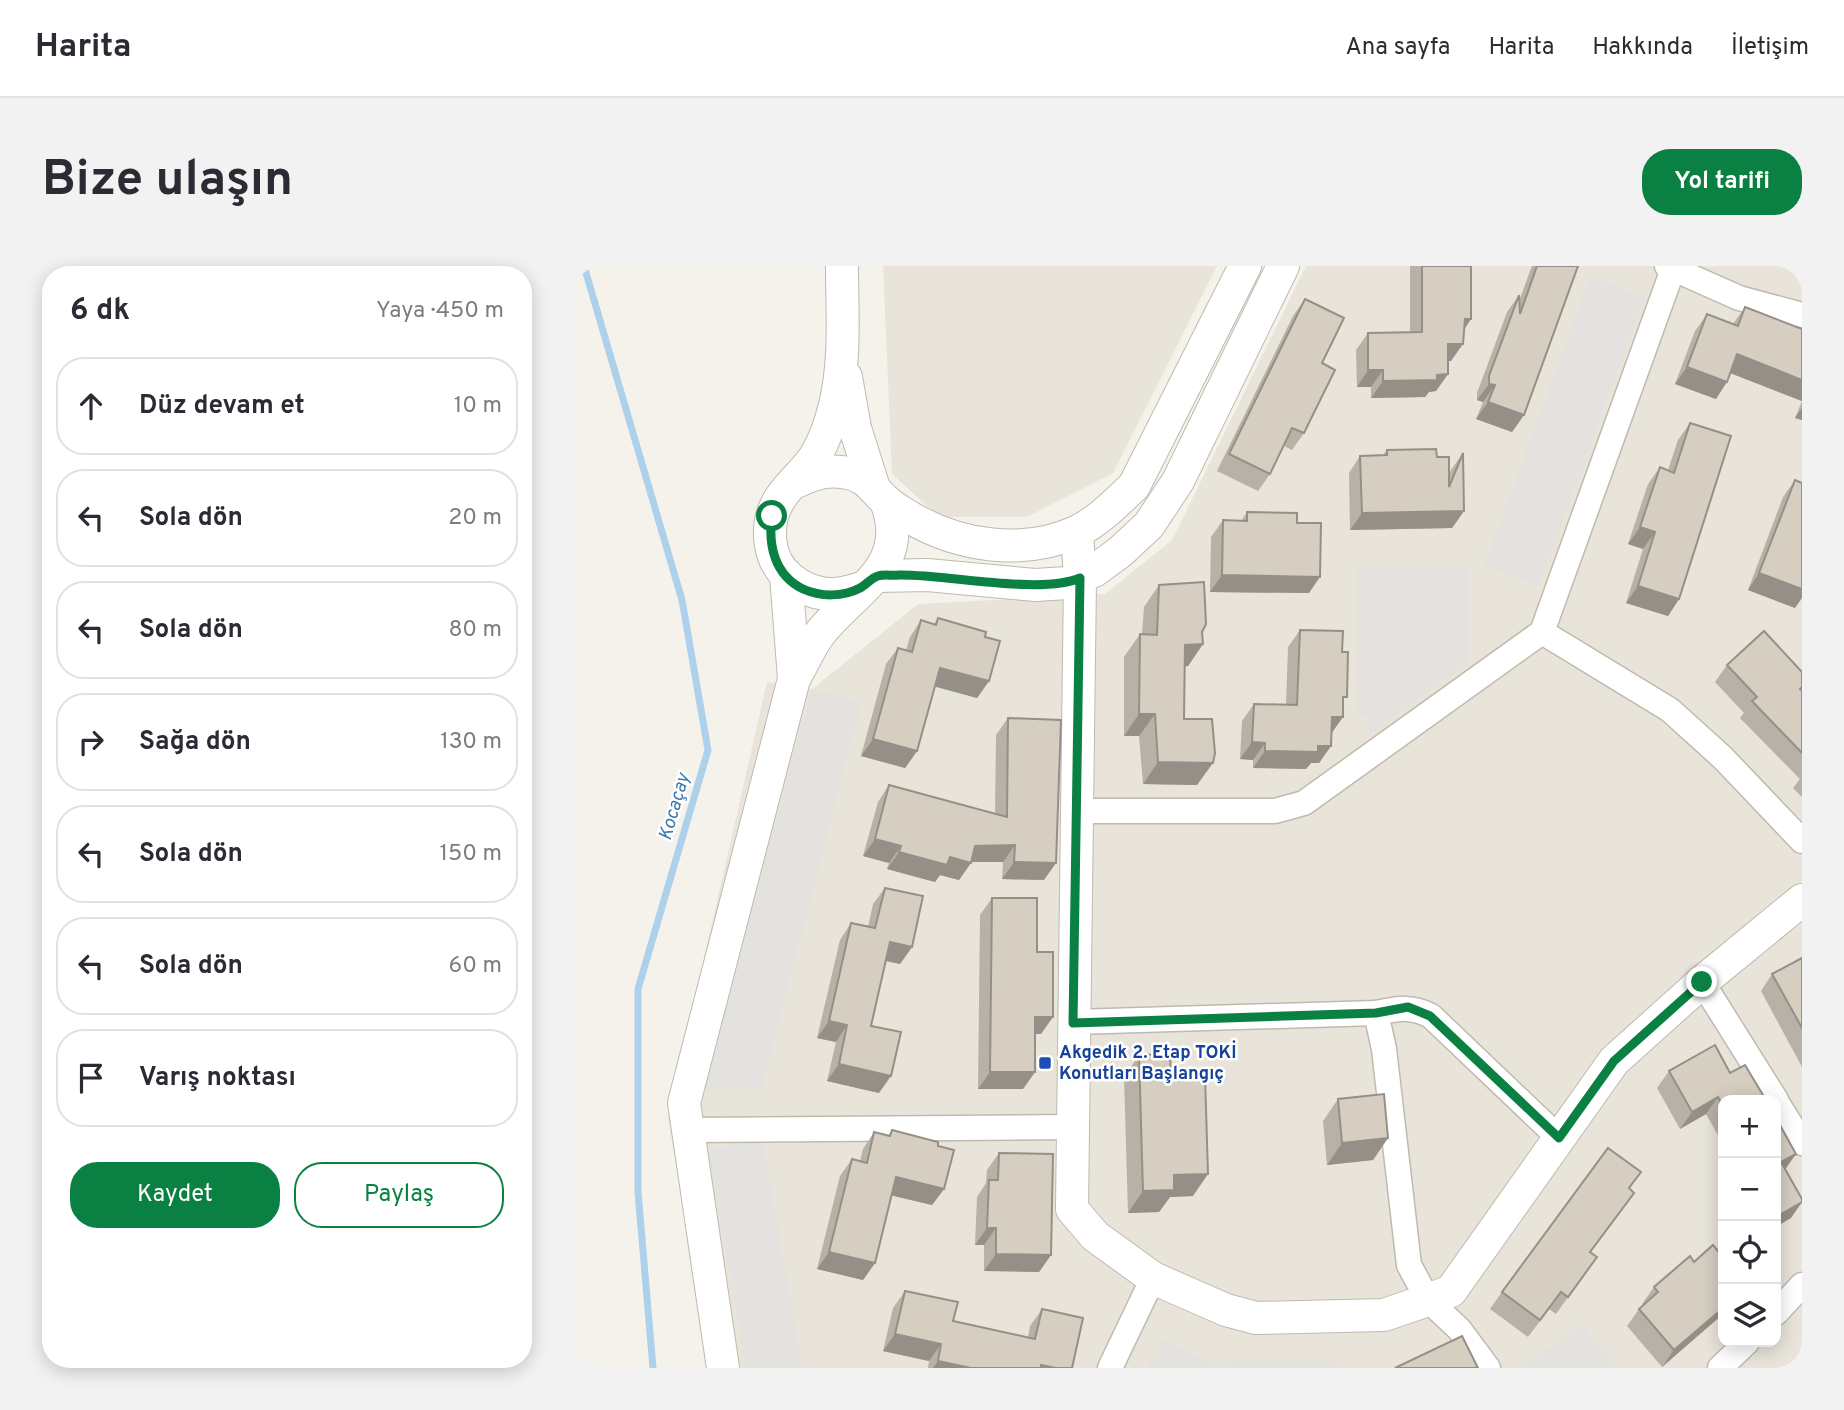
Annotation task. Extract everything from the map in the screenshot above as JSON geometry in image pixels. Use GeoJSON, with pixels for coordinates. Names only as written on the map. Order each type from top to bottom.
{"type":"FeatureCollection","features":[{"type":"Feature","properties":{"kind":"street"},"geometry":{"type":"LineString","coordinates":[[842,266],[842,358],[835,405],[816,454],[796,482],[781,497],[772,516],[769,537],[774,558],[786,575],[802,588],[821,595],[842,595],[869,582],[927,575],[1035,585],[1068,583],[1094,571],[1120,552],[1149,525],[1178,481],[1283,266]]}},
{"type":"Feature","properties":{"kind":"street"},"geometry":{"type":"LineString","coordinates":[[796,482],[814,473],[835,470],[855,475],[943,535],[993,545],[1025,544],[1077,532],[1105,513],[1134,486],[1245,266]]}},
{"type":"Feature","properties":{"kind":"street"},"geometry":{"type":"LineString","coordinates":[[1076,811],[1275,811],[1304,803],[1542,632],[1670,267],[1739,298],[1802,315]]}},
{"type":"Feature","properties":{"kind":"street"},"geometry":{"type":"LineString","coordinates":[[723,1368],[684,1103],[794,679],[820,634],[888,559],[894,540],[893,520],[879,493],[855,428],[842,358]]}},
{"type":"Feature","properties":{"kind":"street"},"geometry":{"type":"LineString","coordinates":[[1077,532],[1080,578],[1072,1209],[1095,1236],[1153,1278],[1226,1310],[1256,1318],[1384,1315],[1451,1291],[1614,1061],[1702,982],[1802,900]]}},
{"type":"Feature","properties":{"kind":"street"},"geometry":{"type":"LineString","coordinates":[[786,575],[794,679]]}},
{"type":"Feature","properties":{"kind":"street"},"geometry":{"type":"LineString","coordinates":[[1542,632],[1670,710],[1723,758],[1802,841]]}},
{"type":"Feature","properties":{"kind":"street"},"geometry":{"type":"LineString","coordinates":[[1702,982],[1773,1095]]}},
{"type":"Feature","properties":{"kind":"street"},"geometry":{"type":"LineString","coordinates":[[1073,1023],[1376,1013],[1408,1007],[1430,1016],[1559,1138]]}},
{"type":"Feature","properties":{"kind":"street"},"geometry":{"type":"LineString","coordinates":[[1376,1013],[1384,1049],[1409,1265],[1428,1300],[1459,1328],[1488,1368]]}},
{"type":"Feature","properties":{"kind":"street"},"geometry":{"type":"LineString","coordinates":[[1781,1108],[1802,1143]]}},
{"type":"Feature","properties":{"kind":"street"},"geometry":{"type":"LineString","coordinates":[[687,1130],[1072,1127]]}},
{"type":"Feature","properties":{"kind":"street"},"geometry":{"type":"LineString","coordinates":[[1110,1368],[1153,1278]]}},
{"type":"Feature","properties":{"kind":"street"},"geometry":{"type":"LineString","coordinates":[[1781,1308],[1800,1291]]}},
{"type":"Feature","properties":{"kind":"street"},"geometry":{"type":"LineString","coordinates":[[1720,1368],[1742,1347]]}},
{"type":"Feature","properties":{"kind":"shaded area"},"geometry":{"type":"Polygon","coordinates":[[[883,266],[1217,266],[1113,473],[1027,517],[939,517],[892,474],[883,266]]]}},
{"type":"Feature","properties":{"kind":"shaded area"},"geometry":{"type":"Polygon","coordinates":[[[1306,266],[1802,266],[1802,1368],[709,1368],[668,1116],[767,682],[812,689],[918,604],[1105,594],[1172,540],[1306,266]]]}},
{"type":"Feature","properties":{"kind":"shaded area"},"geometry":{"type":"Polygon","coordinates":[[[1590,277],[1645,297],[1539,586],[1484,566],[1590,277]]]}},
{"type":"Feature","properties":{"kind":"shaded area"},"geometry":{"type":"Polygon","coordinates":[[[1357,566],[1469,566],[1469,661],[1370,734],[1369,717],[1357,717],[1357,566]]]}},
{"type":"Feature","properties":{"kind":"shaded area"},"geometry":{"type":"Polygon","coordinates":[[[812,689],[862,701],[761,1090],[703,1090],[812,689]]]}},
{"type":"Feature","properties":{"kind":"shaded area"},"geometry":{"type":"Polygon","coordinates":[[[763,1140],[802,1368],[746,1368],[708,1150],[763,1140]]]}},
{"type":"Feature","properties":{"kind":"shaded area"},"geometry":{"type":"Polygon","coordinates":[[[1581,1324],[1617,1368],[1521,1368],[1581,1324]]]}},
{"type":"Feature","properties":{"kind":"shaded area"},"geometry":{"type":"Polygon","coordinates":[[[1164,1339],[1206,1362],[1335,1361],[1336,1368],[1147,1368],[1164,1339]]]}},
{"type":"Feature","properties":{"kind":"building"},"geometry":{"type":"Polygon","coordinates":[[[1422,266],[1471,266],[1471,319],[1465,319],[1463,344],[1448,344],[1448,374],[1437,375],[1437,380],[1383,381],[1383,370],[1368,370],[1368,333],[1422,332],[1422,266]]]}},
{"type":"Feature","properties":{"kind":"building"},"geometry":{"type":"Polygon","coordinates":[[[1537,266],[1578,266],[1524,415],[1488,402],[1495,385],[1489,384],[1489,376],[1519,295],[1520,314],[1537,266]]]}},
{"type":"Feature","properties":{"kind":"building"},"geometry":{"type":"Polygon","coordinates":[[[1305,299],[1344,318],[1322,363],[1335,370],[1304,433],[1292,428],[1270,474],[1229,454],[1305,299]]]}},
{"type":"Feature","properties":{"kind":"building"},"geometry":{"type":"Polygon","coordinates":[[[1745,307],[1802,329],[1802,380],[1737,354],[1727,382],[1687,367],[1707,314],[1738,326],[1745,307]]]}},
{"type":"Feature","properties":{"kind":"building"},"geometry":{"type":"Polygon","coordinates":[[[1690,423],[1731,436],[1679,599],[1638,586],[1655,532],[1640,527],[1660,467],[1674,473],[1690,423]]]}},
{"type":"Feature","properties":{"kind":"building"},"geometry":{"type":"Polygon","coordinates":[[[1436,449],[1437,457],[1449,457],[1449,487],[1463,453],[1464,511],[1362,513],[1360,456],[1387,455],[1387,450],[1436,449]]]}},
{"type":"Feature","properties":{"kind":"building"},"geometry":{"type":"Polygon","coordinates":[[[1795,480],[1802,483],[1802,589],[1759,573],[1795,480]]]}},
{"type":"Feature","properties":{"kind":"building"},"geometry":{"type":"Polygon","coordinates":[[[1247,512],[1297,513],[1297,523],[1321,523],[1320,577],[1222,575],[1223,520],[1247,521],[1247,512]]]}},
{"type":"Feature","properties":{"kind":"building"},"geometry":{"type":"Polygon","coordinates":[[[1204,582],[1206,624],[1202,632],[1203,644],[1185,645],[1184,719],[1212,719],[1215,753],[1213,763],[1158,762],[1155,714],[1139,714],[1140,634],[1157,635],[1159,585],[1204,582]]]}},
{"type":"Feature","properties":{"kind":"building"},"geometry":{"type":"Polygon","coordinates":[[[938,618],[986,632],[985,637],[1000,641],[989,681],[940,668],[917,751],[873,739],[898,648],[912,652],[921,620],[936,625],[938,618]]]}},
{"type":"Feature","properties":{"kind":"building"},"geometry":{"type":"Polygon","coordinates":[[[1300,630],[1343,631],[1342,652],[1348,652],[1347,697],[1343,697],[1343,717],[1332,717],[1331,746],[1318,746],[1318,752],[1265,751],[1265,743],[1252,742],[1254,704],[1297,705],[1300,630]]]}},
{"type":"Feature","properties":{"kind":"building"},"geometry":{"type":"Polygon","coordinates":[[[1764,631],[1802,672],[1802,753],[1752,701],[1757,697],[1727,665],[1764,631]]]}},
{"type":"Feature","properties":{"kind":"building"},"geometry":{"type":"Polygon","coordinates":[[[1008,718],[1061,720],[1056,863],[1014,862],[1015,845],[975,846],[971,863],[950,857],[947,865],[899,852],[901,846],[875,839],[889,785],[1007,817],[1008,718]]]}},
{"type":"Feature","properties":{"kind":"building"},"geometry":{"type":"Polygon","coordinates":[[[885,888],[923,896],[912,947],[890,942],[871,1026],[901,1032],[891,1076],[839,1064],[847,1025],[829,1021],[851,923],[875,928],[885,888]]]}},
{"type":"Feature","properties":{"kind":"building"},"geometry":{"type":"Polygon","coordinates":[[[992,898],[1037,898],[1037,952],[1053,952],[1053,1017],[1035,1017],[1035,1072],[990,1072],[992,898]]]}},
{"type":"Feature","properties":{"kind":"building"},"geometry":{"type":"Polygon","coordinates":[[[1802,958],[1802,1028],[1772,974],[1802,958]]]}},
{"type":"Feature","properties":{"kind":"building"},"geometry":{"type":"Polygon","coordinates":[[[1715,1045],[1730,1073],[1745,1065],[1763,1095],[1718,1095],[1692,1112],[1669,1071],[1715,1045]]]}},
{"type":"Feature","properties":{"kind":"building"},"geometry":{"type":"Polygon","coordinates":[[[1170,1054],[1171,1076],[1205,1075],[1208,1174],[1174,1175],[1174,1190],[1143,1191],[1139,1055],[1170,1054]]]}},
{"type":"Feature","properties":{"kind":"building"},"geometry":{"type":"Polygon","coordinates":[[[1384,1094],[1388,1138],[1342,1143],[1338,1099],[1384,1094]]]}},
{"type":"Feature","properties":{"kind":"building"},"geometry":{"type":"Polygon","coordinates":[[[1781,1127],[1796,1154],[1781,1162],[1781,1127]]]}},
{"type":"Feature","properties":{"kind":"building"},"geometry":{"type":"Polygon","coordinates":[[[892,1130],[938,1142],[938,1146],[954,1150],[944,1189],[896,1177],[875,1263],[829,1252],[852,1159],[867,1163],[874,1132],[890,1136],[892,1130]]]}},
{"type":"Feature","properties":{"kind":"building"},"geometry":{"type":"Polygon","coordinates":[[[1608,1148],[1641,1172],[1629,1188],[1634,1193],[1590,1252],[1597,1257],[1568,1297],[1561,1292],[1540,1320],[1502,1292],[1608,1148]]]}},
{"type":"Feature","properties":{"kind":"building"},"geometry":{"type":"Polygon","coordinates":[[[999,1153],[1053,1154],[1051,1255],[996,1254],[996,1228],[987,1228],[989,1180],[998,1180],[999,1153]]]}},
{"type":"Feature","properties":{"kind":"building"},"geometry":{"type":"Polygon","coordinates":[[[1781,1162],[1802,1199],[1802,1202],[1781,1214],[1781,1162]]]}},
{"type":"Feature","properties":{"kind":"building"},"geometry":{"type":"Polygon","coordinates":[[[1713,1245],[1718,1251],[1718,1312],[1674,1350],[1639,1309],[1658,1292],[1654,1287],[1690,1256],[1694,1262],[1713,1245]]]}},
{"type":"Feature","properties":{"kind":"building"},"geometry":{"type":"Polygon","coordinates":[[[905,1291],[958,1302],[953,1321],[1035,1339],[1042,1309],[1083,1318],[1072,1368],[1041,1365],[1041,1368],[971,1368],[938,1361],[941,1344],[895,1334],[905,1291]]]}},
{"type":"Feature","properties":{"kind":"building"},"geometry":{"type":"Polygon","coordinates":[[[1462,1336],[1478,1368],[1395,1368],[1462,1336]]]}},
{"type":"Feature","properties":{"kind":"waterway","name":"Kocaçay"},"geometry":{"type":"LineString","coordinates":[[584,266],[682,600],[708,750],[638,989],[638,1192],[653,1368]]}},
{"type":"Feature","properties":{"kind":"place","name":"Akgedik 2. Etap TOKİ Konutları Başlangıç"},"geometry":{"type":"Point","coordinates":[1045,1063]}},
{"type":"Feature","properties":{"kind":"route"},"geometry":{"type":"LineString","coordinates":[[772,516],[769,537],[774,558],[786,575],[802,588],[821,595],[842,595],[861,588],[877,576],[927,575],[1035,585],[1068,583],[1080,578],[1073,1023],[1376,1013],[1408,1007],[1418,1009],[1430,1016],[1559,1138],[1614,1061],[1702,982]]}}]}
